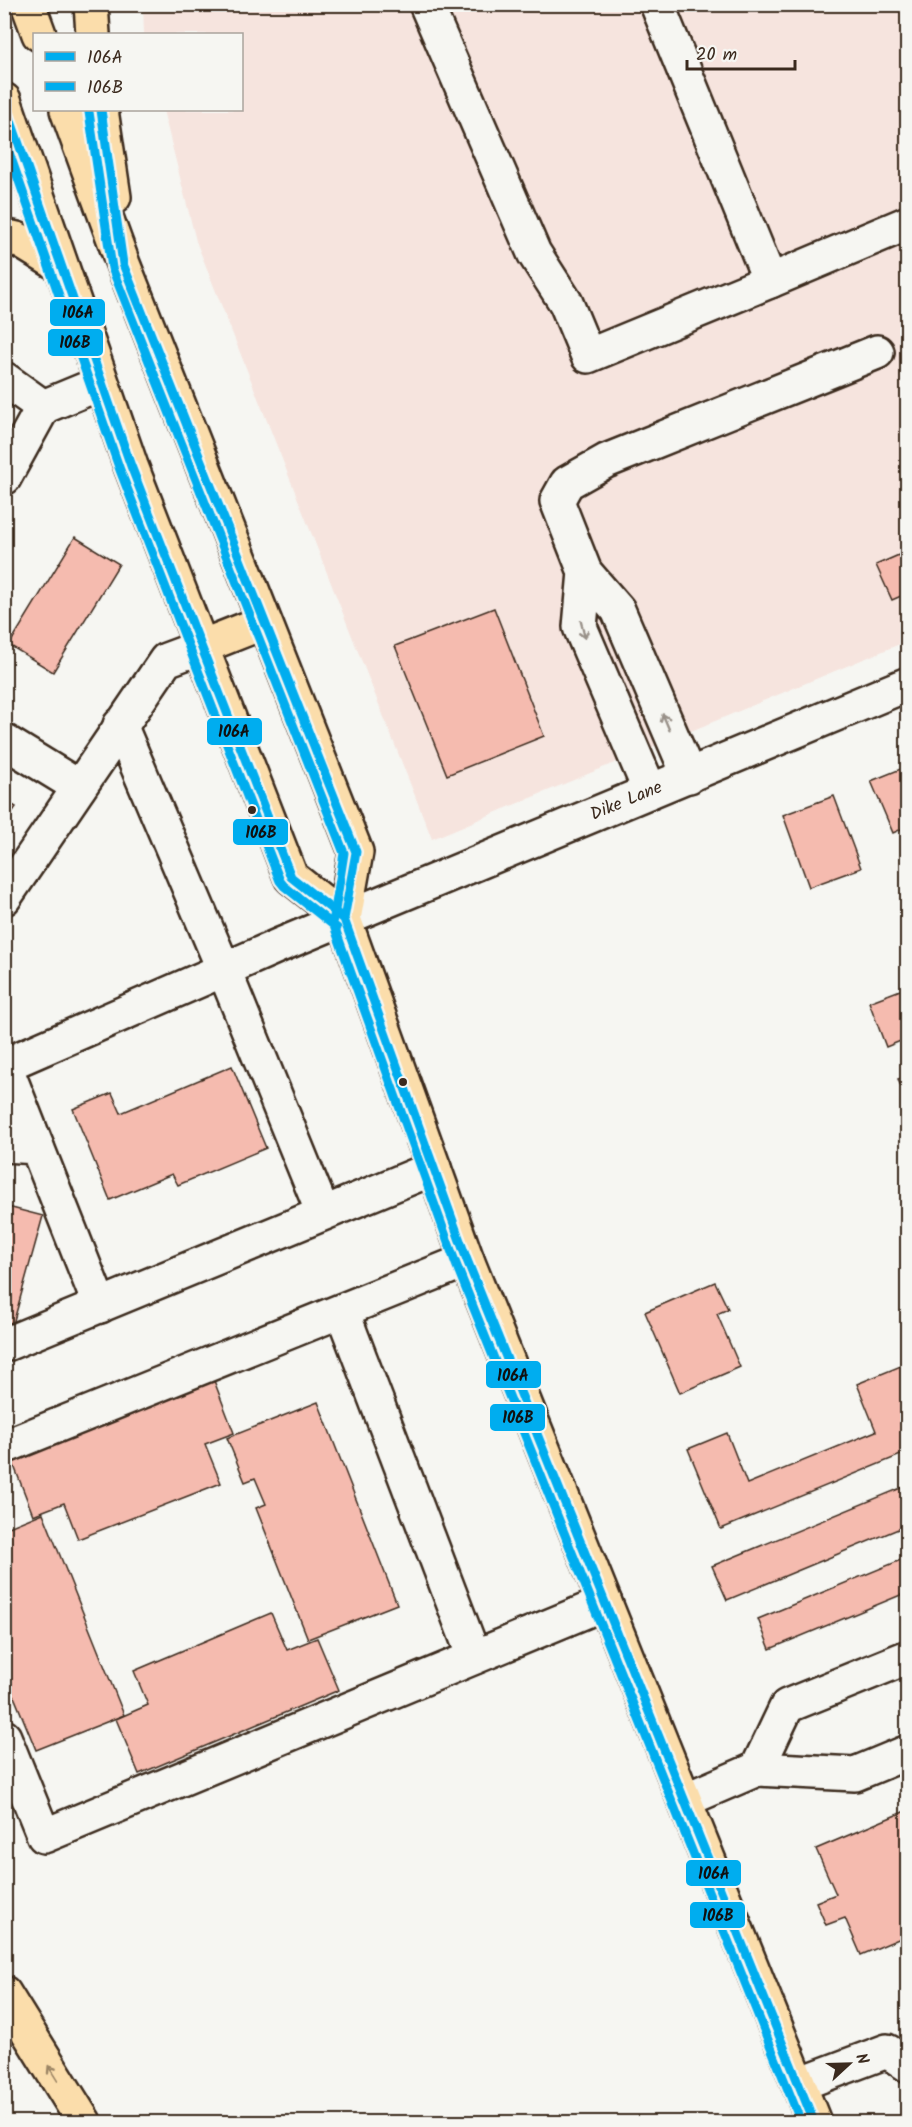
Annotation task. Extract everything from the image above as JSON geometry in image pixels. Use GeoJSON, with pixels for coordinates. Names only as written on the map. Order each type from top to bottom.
{"type":"FeatureCollection","features":[{"type":"Feature","properties":{"kind":"main road"},"geometry":{"type":"LineString","coordinates":[[28,4],[39,33]]}},
{"type":"Feature","properties":{"kind":"main road"},"geometry":{"type":"LineString","coordinates":[[91,4],[93,33]]}},
{"type":"Feature","properties":{"kind":"main road"},"geometry":{"type":"LineString","coordinates":[[4,100],[131,466],[291,878],[344,919]]}},
{"type":"Feature","properties":{"kind":"main road"},"geometry":{"type":"LineString","coordinates":[[67,111],[123,264],[356,852],[344,919],[467,1260],[814,2122]]}},
{"type":"Feature","properties":{"kind":"main road"},"geometry":{"type":"LineString","coordinates":[[101,111],[123,264]]}},
{"type":"Feature","properties":{"kind":"main road"},"geometry":{"type":"LineString","coordinates":[[4,236],[16,239],[61,266]]}},
{"type":"Feature","properties":{"kind":"main road"},"geometry":{"type":"LineString","coordinates":[[201,647],[264,622]]}},
{"type":"Feature","properties":{"kind":"main road"},"geometry":{"type":"LineString","coordinates":[[4,1994],[84,2122]]}},
{"type":"Feature","properties":{"kind":"street"},"geometry":{"type":"LineString","coordinates":[[426,4],[534,253],[566,303],[588,357],[908,223]]}},
{"type":"Feature","properties":{"kind":"street"},"geometry":{"type":"LineString","coordinates":[[657,4],[770,281]]}},
{"type":"Feature","properties":{"kind":"street"},"geometry":{"type":"LineString","coordinates":[[689,776],[618,610],[585,572],[557,501],[567,483],[606,461],[877,352]]}},
{"type":"Feature","properties":{"kind":"street"},"geometry":{"type":"LineString","coordinates":[[4,379],[44,407]]}},
{"type":"Feature","properties":{"kind":"street"},"geometry":{"type":"LineString","coordinates":[[4,478],[44,407],[101,383]]}},
{"type":"Feature","properties":{"kind":"street"},"geometry":{"type":"LineString","coordinates":[[585,572],[580,627],[650,791]]}},
{"type":"Feature","properties":{"kind":"street"},"geometry":{"type":"LineString","coordinates":[[4,898],[166,660],[201,647]]}},
{"type":"Feature","properties":{"kind":"street"},"geometry":{"type":"LineString","coordinates":[[604,684],[643,668]]}},
{"type":"Feature","properties":{"kind":"street","name":"Dike Lane"},"geometry":{"type":"LineString","coordinates":[[5,1064],[344,919],[908,684]]}},
{"type":"Feature","properties":{"kind":"street"},"geometry":{"type":"LineString","coordinates":[[120,726],[224,970],[323,1213]]}},
{"type":"Feature","properties":{"kind":"street"},"geometry":{"type":"LineString","coordinates":[[4,741],[79,787]]}},
{"type":"Feature","properties":{"kind":"street"},"geometry":{"type":"LineString","coordinates":[[5,1064],[100,1306]]}},
{"type":"Feature","properties":{"kind":"street"},"geometry":{"type":"LineString","coordinates":[[4,1145],[37,1147]]}},
{"type":"Feature","properties":{"kind":"street"},"geometry":{"type":"LineString","coordinates":[[4,1346],[434,1168]]}},
{"type":"Feature","properties":{"kind":"street"},"geometry":{"type":"LineString","coordinates":[[4,1447],[467,1260]]}},
{"type":"Feature","properties":{"kind":"street"},"geometry":{"type":"LineString","coordinates":[[342,1311],[474,1657]]}},
{"type":"Feature","properties":{"kind":"street"},"geometry":{"type":"LineString","coordinates":[[4,1737],[44,1836],[605,1603]]}},
{"type":"Feature","properties":{"kind":"street"},"geometry":{"type":"LineString","coordinates":[[757,1769],[787,1706],[908,1657]]}},
{"type":"Feature","properties":{"kind":"street"},"geometry":{"type":"LineString","coordinates":[[685,1800],[757,1769],[855,1774],[908,1752]]}},
{"type":"Feature","properties":{"kind":"street"},"geometry":{"type":"LineString","coordinates":[[799,2084],[887,2051],[908,2065]]}},
{"type":"Feature","properties":{"kind":"shaded area"},"geometry":{"type":"Polygon","coordinates":[[[143,5],[907,5],[907,641],[432,839],[196,241],[163,111],[243,111],[243,33],[144,33],[143,5]]]}},
{"type":"Feature","properties":{"kind":"building"},"geometry":{"type":"Polygon","coordinates":[[[75,537],[119,564],[53,672],[9,645],[75,537]]]}},
{"type":"Feature","properties":{"kind":"building"},"geometry":{"type":"Polygon","coordinates":[[[908,551],[908,593],[892,600],[876,565],[908,551]]]}},
{"type":"Feature","properties":{"kind":"building"},"geometry":{"type":"Polygon","coordinates":[[[494,608],[544,736],[447,775],[395,646],[494,608]]]}},
{"type":"Feature","properties":{"kind":"building"},"geometry":{"type":"Polygon","coordinates":[[[908,766],[908,826],[893,833],[871,781],[908,766]]]}},
{"type":"Feature","properties":{"kind":"building"},"geometry":{"type":"Polygon","coordinates":[[[834,796],[861,868],[809,887],[783,815],[834,796]]]}},
{"type":"Feature","properties":{"kind":"building"},"geometry":{"type":"Polygon","coordinates":[[[4,800],[16,807],[4,824],[4,800]]]}},
{"type":"Feature","properties":{"kind":"building"},"geometry":{"type":"Polygon","coordinates":[[[908,987],[908,1038],[886,1047],[869,1002],[908,987]]]}},
{"type":"Feature","properties":{"kind":"building"},"geometry":{"type":"Polygon","coordinates":[[[232,1066],[266,1148],[178,1185],[172,1174],[110,1200],[73,1109],[112,1093],[121,1113],[232,1066]]]}},
{"type":"Feature","properties":{"kind":"building"},"geometry":{"type":"Polygon","coordinates":[[[908,1076],[908,1104],[898,1079],[908,1076]]]}},
{"type":"Feature","properties":{"kind":"building"},"geometry":{"type":"Polygon","coordinates":[[[4,1206],[43,1216],[13,1324],[4,1322],[4,1206]]]}},
{"type":"Feature","properties":{"kind":"building"},"geometry":{"type":"Polygon","coordinates":[[[715,1282],[728,1309],[717,1314],[740,1367],[680,1393],[645,1312],[715,1282]]]}},
{"type":"Feature","properties":{"kind":"building"},"geometry":{"type":"Polygon","coordinates":[[[908,1363],[908,1452],[721,1529],[688,1449],[727,1433],[747,1484],[876,1431],[857,1384],[908,1363]]]}},
{"type":"Feature","properties":{"kind":"building"},"geometry":{"type":"Polygon","coordinates":[[[213,1378],[234,1433],[205,1444],[221,1483],[78,1539],[64,1503],[33,1515],[11,1458],[213,1378]]]}},
{"type":"Feature","properties":{"kind":"building"},"geometry":{"type":"Polygon","coordinates":[[[318,1402],[397,1604],[308,1639],[256,1508],[266,1504],[255,1478],[245,1482],[227,1438],[318,1402]]]}},
{"type":"Feature","properties":{"kind":"building"},"geometry":{"type":"Polygon","coordinates":[[[908,1485],[908,1525],[727,1600],[712,1566],[908,1485]]]}},
{"type":"Feature","properties":{"kind":"building"},"geometry":{"type":"Polygon","coordinates":[[[43,1513],[124,1715],[36,1750],[4,1672],[4,1529],[43,1513]]]}},
{"type":"Feature","properties":{"kind":"building"},"geometry":{"type":"Polygon","coordinates":[[[908,1557],[908,1592],[770,1649],[758,1619],[908,1557]]]}},
{"type":"Feature","properties":{"kind":"building"},"geometry":{"type":"Polygon","coordinates":[[[271,1613],[287,1650],[317,1638],[339,1690],[139,1774],[116,1719],[148,1705],[134,1671],[271,1613]]]}},
{"type":"Feature","properties":{"kind":"building"},"geometry":{"type":"Polygon","coordinates":[[[908,1810],[908,1935],[861,1955],[845,1918],[826,1925],[816,1902],[836,1894],[816,1849],[908,1810]]]}},
{"type":"Feature","properties":{"kind":"transit line","name":"106A"},"geometry":{"type":"LineString","coordinates":[[4,101],[131,466],[291,877],[344,919]]}},
{"type":"Feature","properties":{"kind":"transit line","name":"106A"},"geometry":{"type":"LineString","coordinates":[[101,111],[123,264],[356,852],[344,919],[467,1260],[814,2122]]}},
{"type":"Feature","properties":{"kind":"transit line","name":"106B"},"geometry":{"type":"LineString","coordinates":[[89,112],[112,268],[344,853],[333,923],[456,1264],[801,2122]]}},
{"type":"Feature","properties":{"kind":"transit line","name":"106B"},"geometry":{"type":"LineString","coordinates":[[4,138],[120,470],[280,881],[337,928]]}}]}
